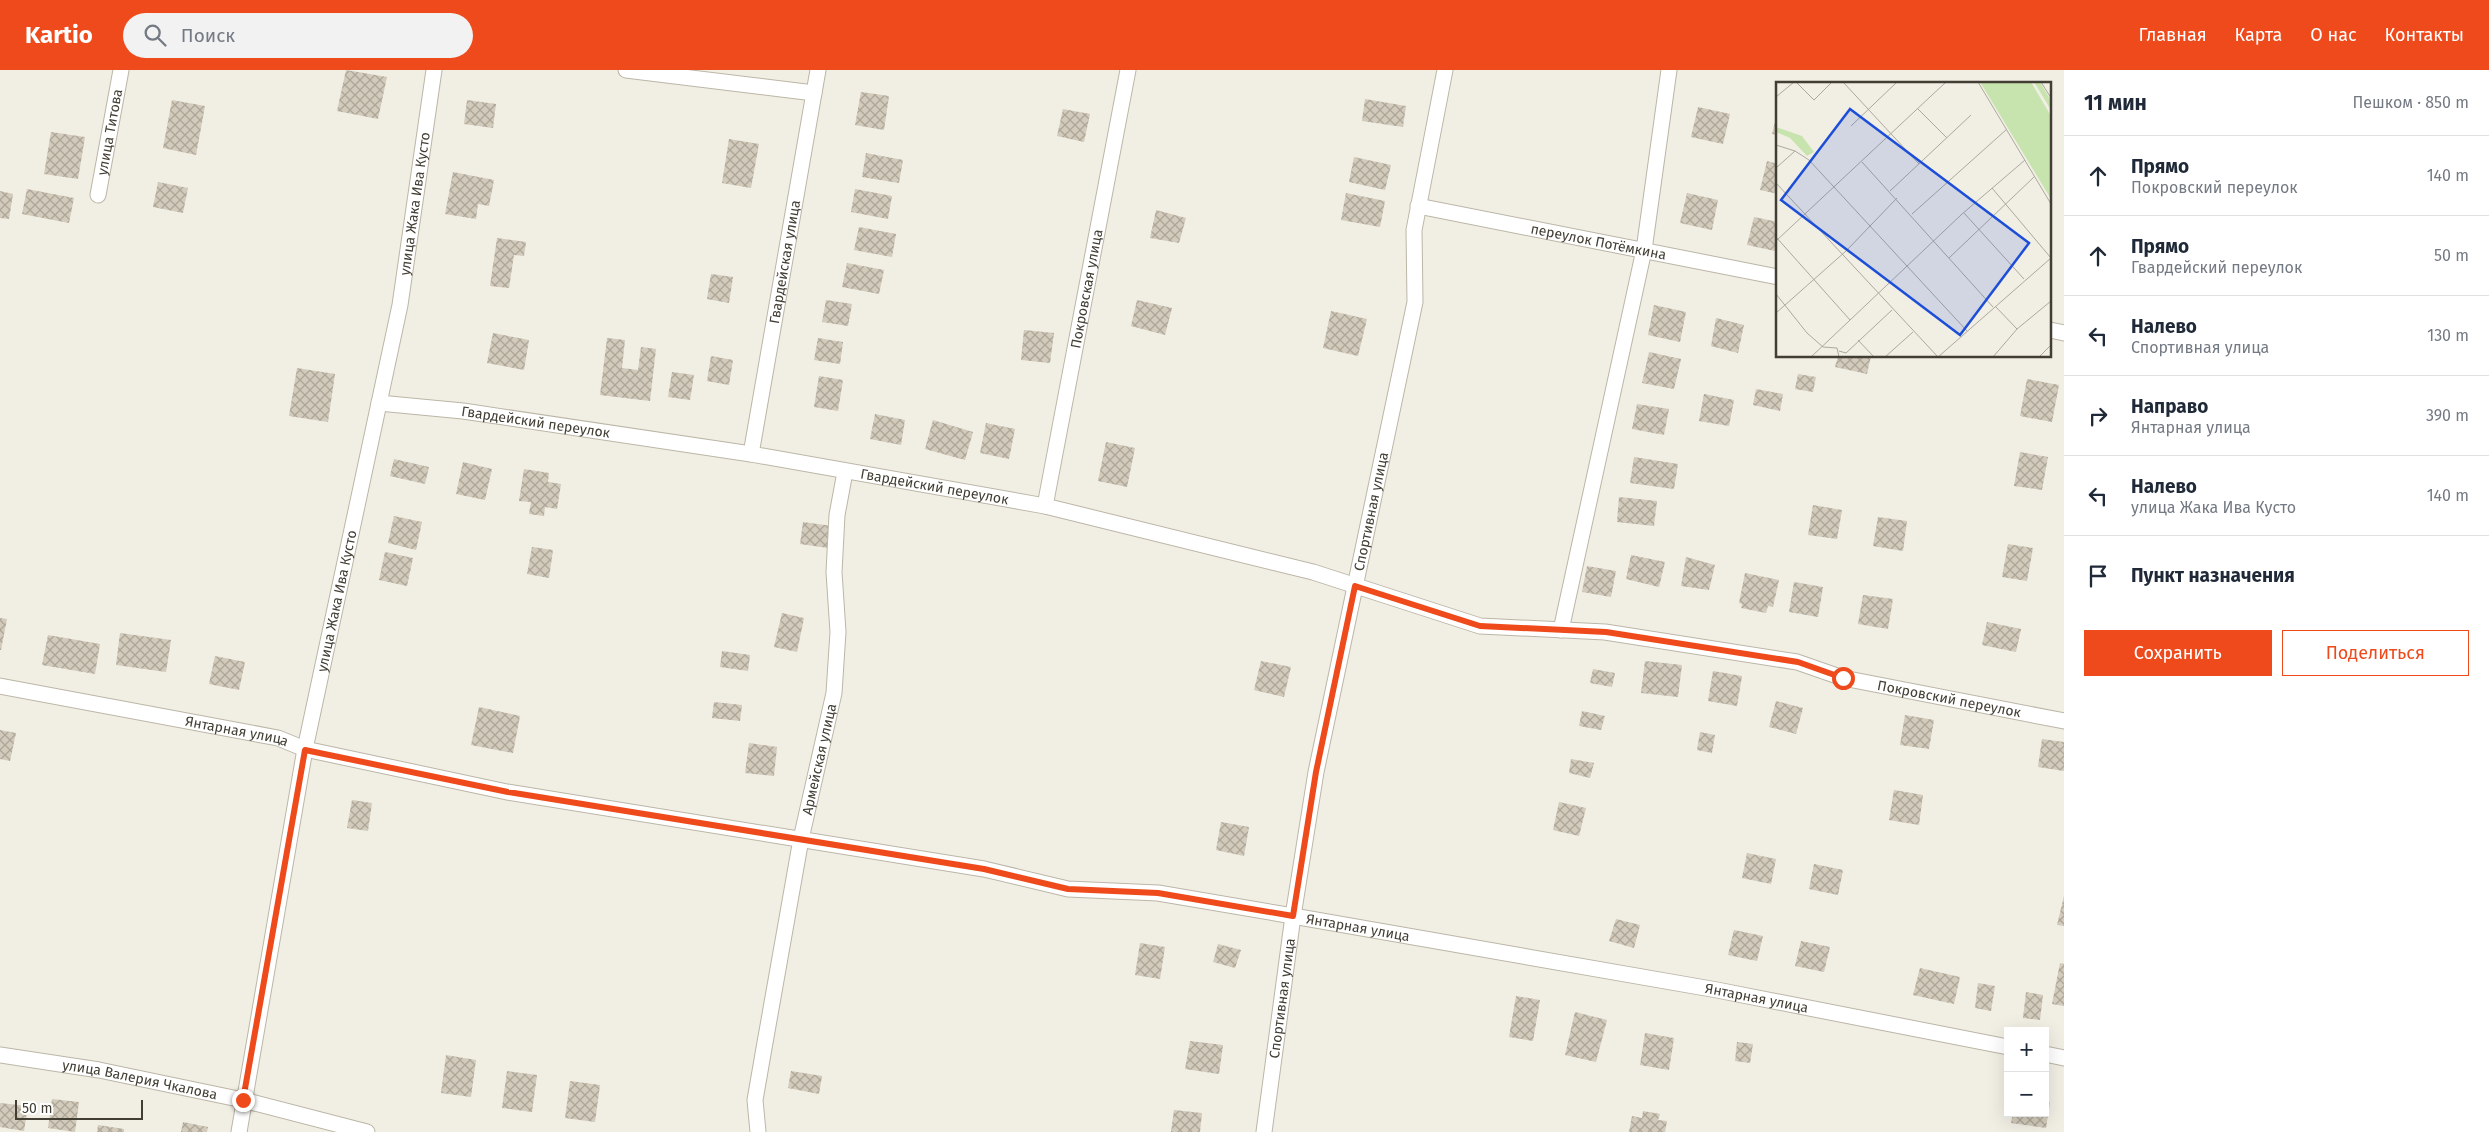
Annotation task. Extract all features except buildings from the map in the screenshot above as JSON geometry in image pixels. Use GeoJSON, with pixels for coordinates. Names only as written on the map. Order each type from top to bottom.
{"type":"FeatureCollection","features":[{"type":"Feature","properties":{"kind":"street","name":"улица Титова"},"geometry":{"type":"LineString","coordinates":[[98,195],[121,70]]}},
{"type":"Feature","properties":{"kind":"street","name":"улица Жака Ива Кусто"},"geometry":{"type":"LineString","coordinates":[[238,1132],[305,750],[400,305],[434,70]]}},
{"type":"Feature","properties":{"kind":"street"},"geometry":{"type":"LineString","coordinates":[[626,70],[814,93]]}},
{"type":"Feature","properties":{"kind":"street","name":"Гвардейская улица"},"geometry":{"type":"LineString","coordinates":[[751,454],[818,70]]}},
{"type":"Feature","properties":{"kind":"street","name":"Покровская улица"},"geometry":{"type":"LineString","coordinates":[[1045,506],[1128,70]]}},
{"type":"Feature","properties":{"kind":"street","name":"Спортивная улица"},"geometry":{"type":"LineString","coordinates":[[1264,1132],[1293,916],[1316,772],[1415,302],[1414,230],[1445,70]]}},
{"type":"Feature","properties":{"kind":"street"},"geometry":{"type":"LineString","coordinates":[[1560,630],[1644,250],[1669,70]]}},
{"type":"Feature","properties":{"kind":"street","name":"переулок Потёмкина"},"geometry":{"type":"LineString","coordinates":[[1418,206],[1776,276]]}},
{"type":"Feature","properties":{"kind":"street","name":"Гвардейский переулок"},"geometry":{"type":"LineString","coordinates":[[379,403],[463,411],[751,454],[1045,506],[1313,572],[1480,626]]}},
{"type":"Feature","properties":{"kind":"street","name":"Армейская улица"},"geometry":{"type":"LineString","coordinates":[[758,1132],[755,1100],[801,840],[834,693],[838,632],[834,572],[836,534],[845,472]]}},
{"type":"Feature","properties":{"kind":"street","name":"Покровский переулок"},"geometry":{"type":"LineString","coordinates":[[1480,626],[1606,632],[1798,662],[1843,678],[2064,720]]}},
{"type":"Feature","properties":{"kind":"street","name":"Янтарная улица"},"geometry":{"type":"LineString","coordinates":[[0,686],[278,738],[305,750],[508,792],[984,869],[1068,889],[1158,893],[1717,990],[2004,1046]]}},
{"type":"Feature","properties":{"kind":"street","name":"улица Валерия Чкалова"},"geometry":{"type":"LineString","coordinates":[[0,1055],[99,1070],[243,1100],[367,1132]]}},
{"type":"Feature","properties":{"kind":"street"},"geometry":{"type":"LineString","coordinates":[[2049,1055],[2064,1058]]}},
{"type":"Feature","properties":{"kind":"route"},"geometry":{"type":"LineString","coordinates":[[243,1100],[305,750],[508,792],[984,869],[1068,889],[1158,893],[1293,916],[1316,772],[1355,586],[1480,626],[1606,632],[1798,662],[1843,678]]}}]}
